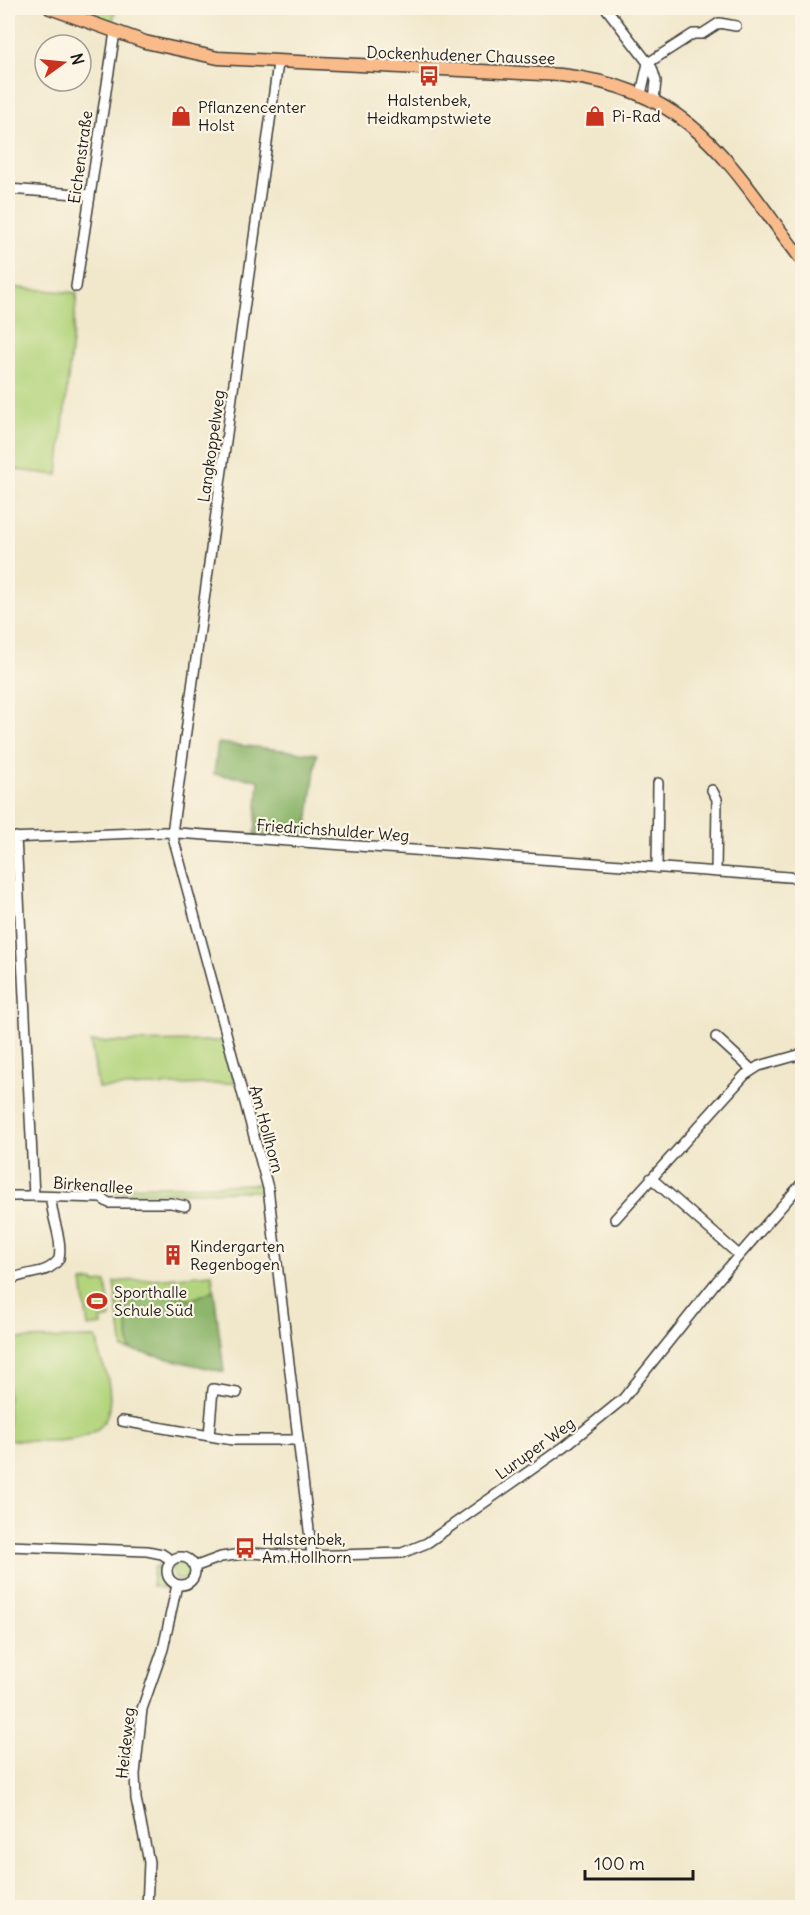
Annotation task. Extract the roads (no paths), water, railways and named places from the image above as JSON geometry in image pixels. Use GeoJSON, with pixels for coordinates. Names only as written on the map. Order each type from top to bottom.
{"type":"FeatureCollection","features":[{"type":"Feature","properties":{"kind":"main road","name":"Dockenhudener Chaussee"},"geometry":{"type":"LineString","coordinates":[[50,8],[115,32],[185,53],[278,63],[561,75],[606,82],[641,93],[678,114],[715,147],[802,260]]}},
{"type":"Feature","properties":{"kind":"street"},"geometry":{"type":"LineString","coordinates":[[606,8],[648,63],[656,81],[654,100]]}},
{"type":"Feature","properties":{"kind":"street"},"geometry":{"type":"LineString","coordinates":[[641,93],[648,63],[693,34],[702,34],[719,23],[736,26]]}},
{"type":"Feature","properties":{"kind":"street","name":"Eichenstraße"},"geometry":{"type":"LineString","coordinates":[[76,287],[115,32]]}},
{"type":"Feature","properties":{"kind":"street","name":"Langkoppelweg"},"geometry":{"type":"LineString","coordinates":[[172,832],[278,63]]}},
{"type":"Feature","properties":{"kind":"street"},"geometry":{"type":"LineString","coordinates":[[8,189],[90,195]]}},
{"type":"Feature","properties":{"kind":"street"},"geometry":{"type":"LineString","coordinates":[[657,868],[658,783]]}},
{"type":"Feature","properties":{"kind":"street"},"geometry":{"type":"LineString","coordinates":[[712,790],[717,800],[716,872]]}},
{"type":"Feature","properties":{"kind":"street","name":"Friedrichshulder Weg"},"geometry":{"type":"LineString","coordinates":[[12,837],[172,832],[802,878]]}},
{"type":"Feature","properties":{"kind":"street","name":"Am Hollhorn"},"geometry":{"type":"LineString","coordinates":[[172,832],[268,1188],[312,1555]]}},
{"type":"Feature","properties":{"kind":"street","name":"Birkenallee"},"geometry":{"type":"LineString","coordinates":[[12,837],[34,1196],[101,1198],[109,1203],[171,1203],[185,1206]]}},
{"type":"Feature","properties":{"kind":"street"},"geometry":{"type":"LineString","coordinates":[[716,1037],[752,1070]]}},
{"type":"Feature","properties":{"kind":"street"},"geometry":{"type":"LineString","coordinates":[[615,1219],[752,1070],[802,1054]]}},
{"type":"Feature","properties":{"kind":"street"},"geometry":{"type":"LineString","coordinates":[[651,1178],[739,1255]]}},
{"type":"Feature","properties":{"kind":"street","name":"Luruper Weg"},"geometry":{"type":"LineString","coordinates":[[194,1566],[239,1554],[393,1554],[411,1551],[565,1446],[623,1399],[739,1255],[802,1183]]}},
{"type":"Feature","properties":{"kind":"street"},"geometry":{"type":"LineString","coordinates":[[8,1196],[34,1196]]}},
{"type":"Feature","properties":{"kind":"street"},"geometry":{"type":"LineString","coordinates":[[8,1281],[18,1276],[47,1270],[59,1259],[60,1241],[51,1214],[51,1197]]}},
{"type":"Feature","properties":{"kind":"street"},"geometry":{"type":"LineString","coordinates":[[209,1436],[213,1389],[237,1393]]}},
{"type":"Feature","properties":{"kind":"street"},"geometry":{"type":"LineString","coordinates":[[122,1421],[254,1441],[298,1440]]}},
{"type":"Feature","properties":{"kind":"street"},"geometry":{"type":"LineString","coordinates":[[8,1546],[147,1551],[162,1554],[171,1560],[185,1557],[194,1566],[191,1581],[177,1585],[167,1574],[171,1560]]}},
{"type":"Feature","properties":{"kind":"street","name":"Heideweg"},"geometry":{"type":"LineString","coordinates":[[147,1908],[149,1862],[136,1799],[136,1762],[142,1709],[163,1649],[177,1585]]}},
{"type":"Feature","properties":{"kind":"place","name":"Halstenbek, Heidkampstwiete"},"geometry":{"type":"Point","coordinates":[429,76]}},
{"type":"Feature","properties":{"kind":"place","name":"Pflanzencenter Holst"},"geometry":{"type":"Point","coordinates":[181,116]}},
{"type":"Feature","properties":{"kind":"place","name":"Pi-Rad"},"geometry":{"type":"Point","coordinates":[595,116]}},
{"type":"Feature","properties":{"kind":"place","name":"Kindergarten Regenbogen"},"geometry":{"type":"Point","coordinates":[173,1255]}},
{"type":"Feature","properties":{"kind":"place","name":"Sporthalle Schule Süd"},"geometry":{"type":"Point","coordinates":[97,1301]}},
{"type":"Feature","properties":{"kind":"place","name":"Halstenbek, Am Hollhorn"},"geometry":{"type":"Point","coordinates":[245,1548]}}]}
